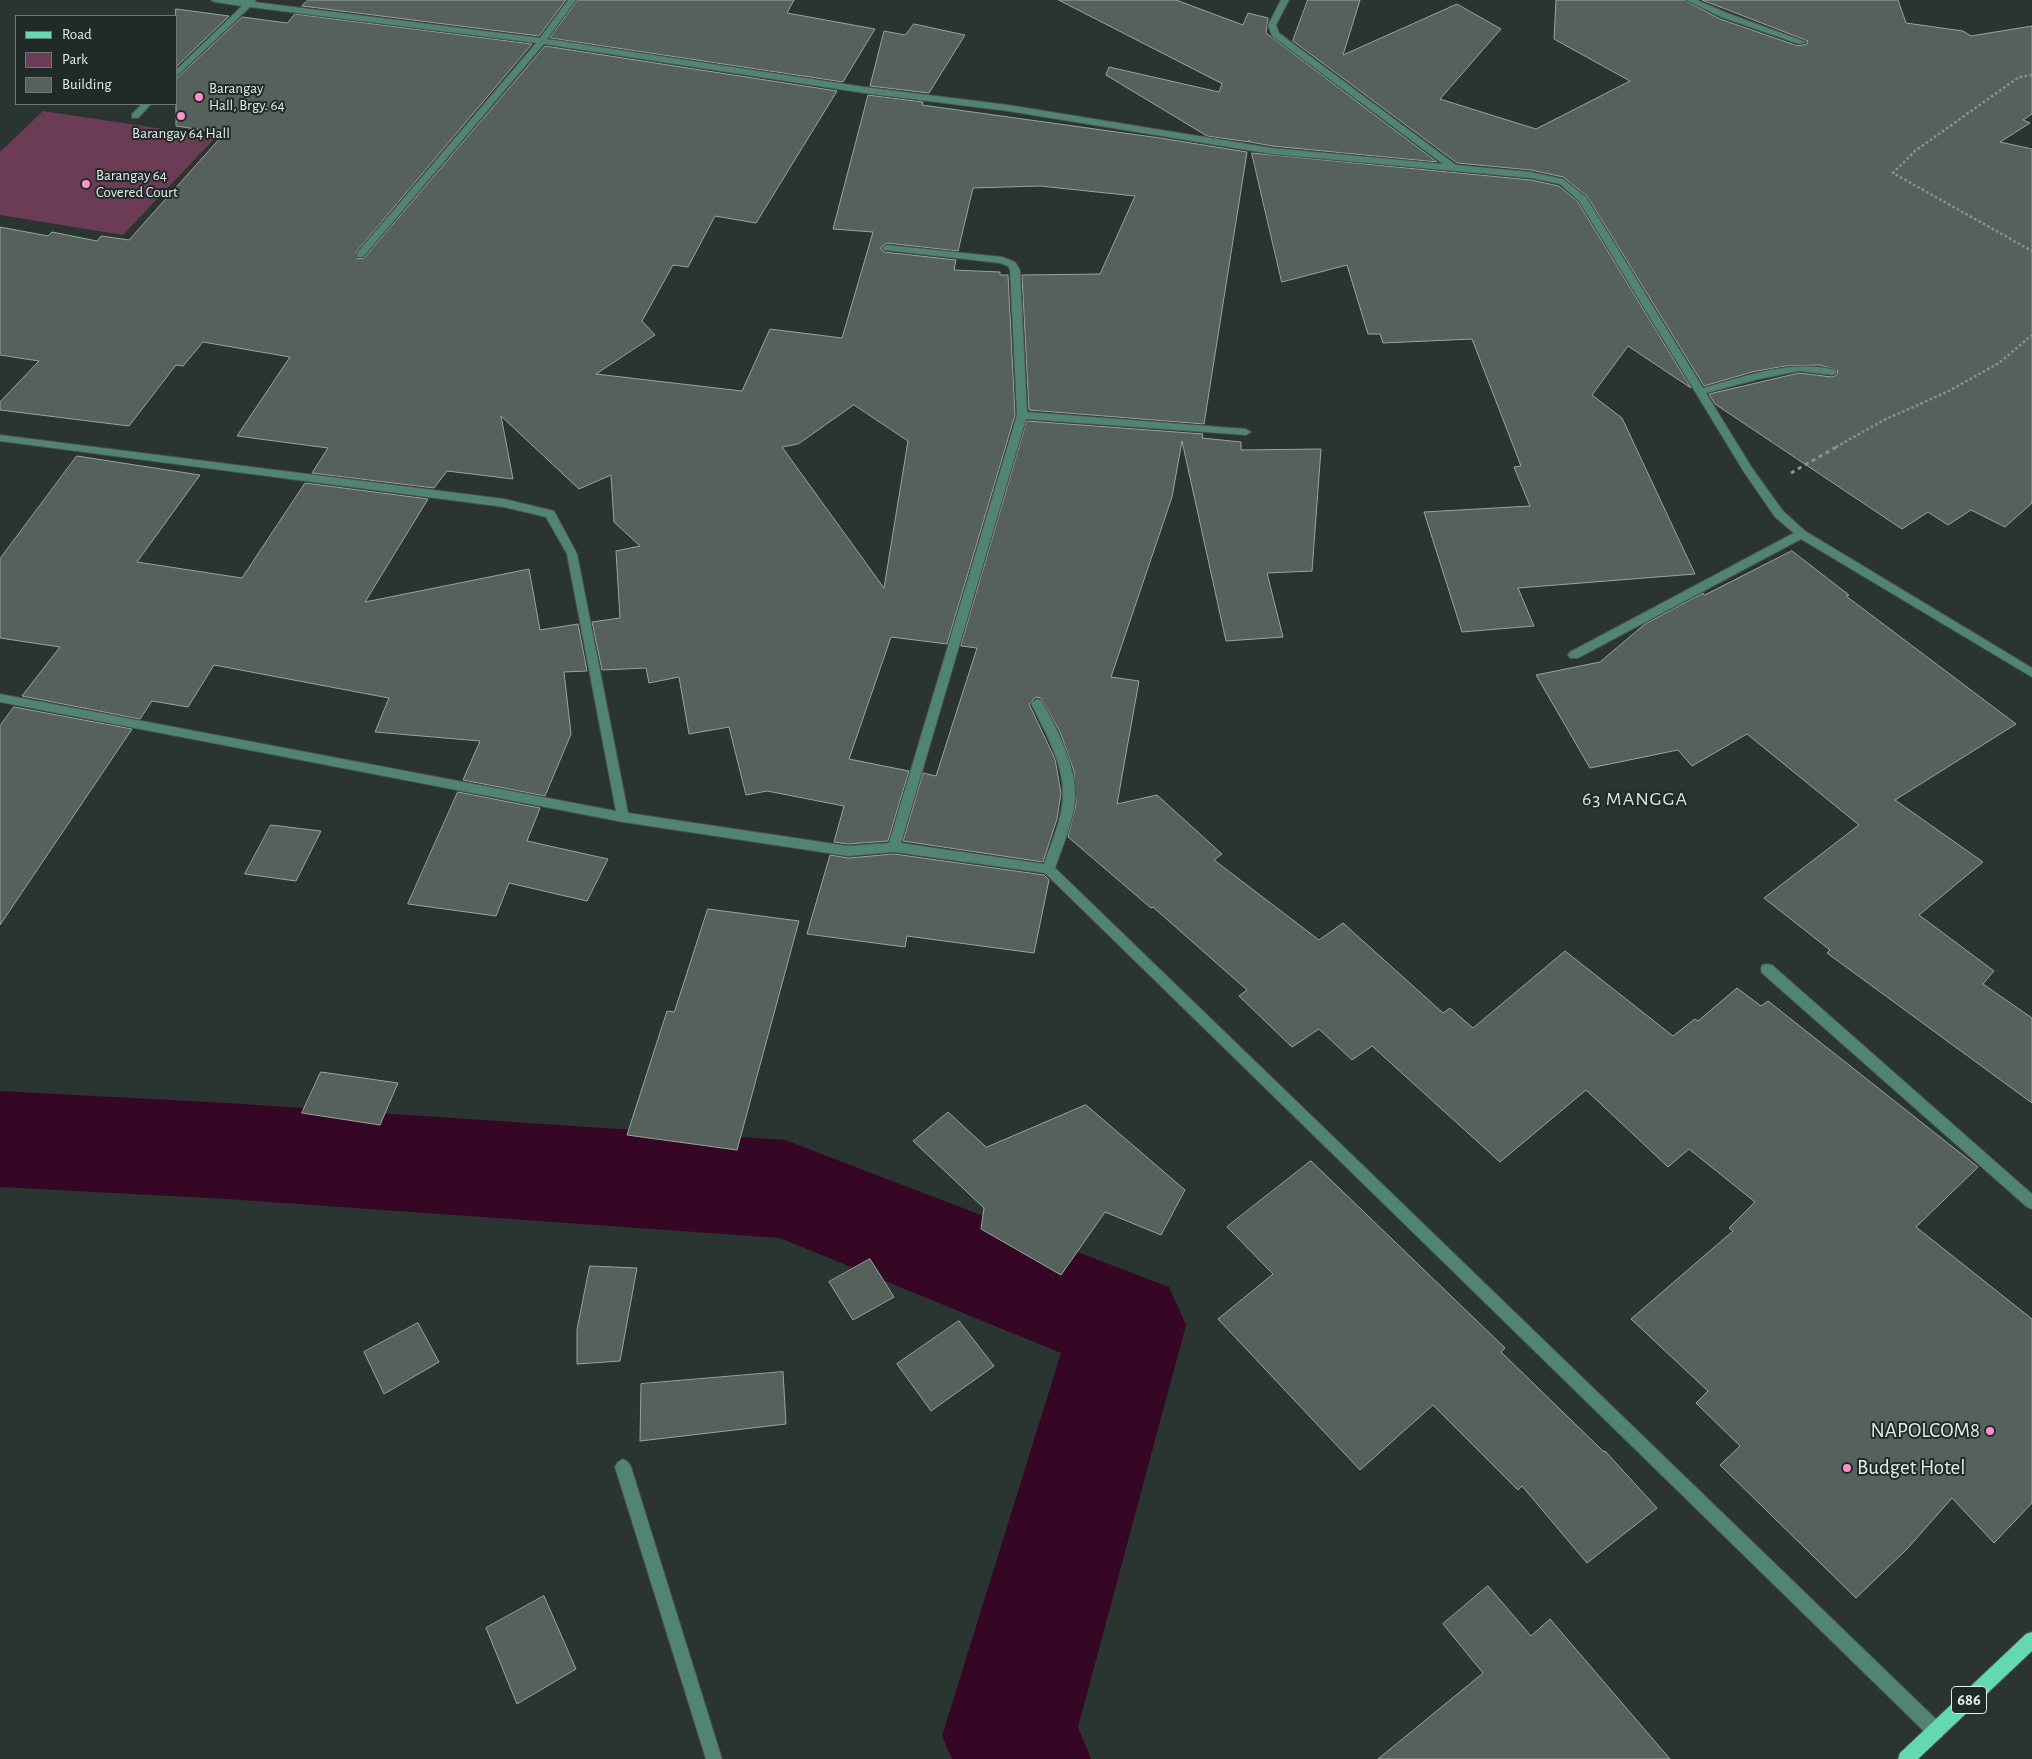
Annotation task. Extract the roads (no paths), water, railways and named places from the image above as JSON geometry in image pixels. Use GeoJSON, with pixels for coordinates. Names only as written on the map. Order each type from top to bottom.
{"type":"FeatureCollection","features":[{"type":"Feature","properties":{"kind":"main road","name":"686"},"geometry":{"type":"LineString","coordinates":[[1906,1759],[2032,1640]]}},
{"type":"Feature","properties":{"kind":"street"},"geometry":{"type":"LineString","coordinates":[[215,0],[250,2],[542,41],[864,90],[1008,108],[1272,150],[1531,175],[1563,182],[1583,198],[1748,470],[1779,514],[1801,534],[2032,673]]}},
{"type":"Feature","properties":{"kind":"street"},"geometry":{"type":"LineString","coordinates":[[360,254],[542,41],[572,0]]}},
{"type":"Feature","properties":{"kind":"street"},"geometry":{"type":"LineString","coordinates":[[1285,0],[1272,25],[1275,34],[1455,169]]}},
{"type":"Feature","properties":{"kind":"street"},"geometry":{"type":"LineString","coordinates":[[1690,0],[1724,15],[1802,42]]}},
{"type":"Feature","properties":{"kind":"street"},"geometry":{"type":"LineString","coordinates":[[178,73],[250,2]]}},
{"type":"Feature","properties":{"kind":"street"},"geometry":{"type":"LineString","coordinates":[[135,116],[147,105]]}},
{"type":"Feature","properties":{"kind":"street"},"geometry":{"type":"LineString","coordinates":[[887,248],[1002,260],[1012,264],[1015,270],[1022,415],[894,847]]}},
{"type":"Feature","properties":{"kind":"street"},"geometry":{"type":"LineString","coordinates":[[1700,392],[1758,376],[1800,368],[1832,372]]}},
{"type":"Feature","properties":{"kind":"street"},"geometry":{"type":"LineString","coordinates":[[1022,415],[1246,432]]}},
{"type":"Feature","properties":{"kind":"street"},"geometry":{"type":"LineString","coordinates":[[0,438],[504,503],[550,514],[572,554],[623,817]]}},
{"type":"Feature","properties":{"kind":"street"},"geometry":{"type":"LineString","coordinates":[[1574,655],[1801,534]]}},
{"type":"Feature","properties":{"kind":"street"},"geometry":{"type":"LineString","coordinates":[[0,698],[623,817],[848,852],[894,847],[1048,869],[1936,1731]]}},
{"type":"Feature","properties":{"kind":"street"},"geometry":{"type":"LineString","coordinates":[[1037,703],[1057,747],[1069,788],[1064,824],[1048,869]]}},
{"type":"Feature","properties":{"kind":"street"},"geometry":{"type":"LineString","coordinates":[[1767,969],[2032,1203]]}},
{"type":"Feature","properties":{"kind":"street"},"geometry":{"type":"LineString","coordinates":[[623,1468],[714,1759]]}},
{"type":"Feature","properties":{"kind":"waterway"},"geometry":{"type":"LineString","coordinates":[[0,1139],[227,1151],[785,1189],[1128,1325],[1009,1736],[1024,1759]]}},
{"type":"Feature","properties":{"kind":"place","name":"Barangay Hall, Brgy. 64"},"geometry":{"type":"Point","coordinates":[199,97]}},
{"type":"Feature","properties":{"kind":"place","name":"Barangay 64 Hall"},"geometry":{"type":"Point","coordinates":[181,116]}},
{"type":"Feature","properties":{"kind":"place","name":"Barangay 64 Covered Court"},"geometry":{"type":"Point","coordinates":[86,184]}},
{"type":"Feature","properties":{"kind":"place","name":"NAPOLCOM8"},"geometry":{"type":"Point","coordinates":[1990,1431]}},
{"type":"Feature","properties":{"kind":"place","name":"Budget Hotel"},"geometry":{"type":"Point","coordinates":[1847,1468]}},
{"type":"Feature","properties":{"kind":"district","name":"63 MANGGA"},"geometry":{"type":"Point","coordinates":[1635,799]}}]}
